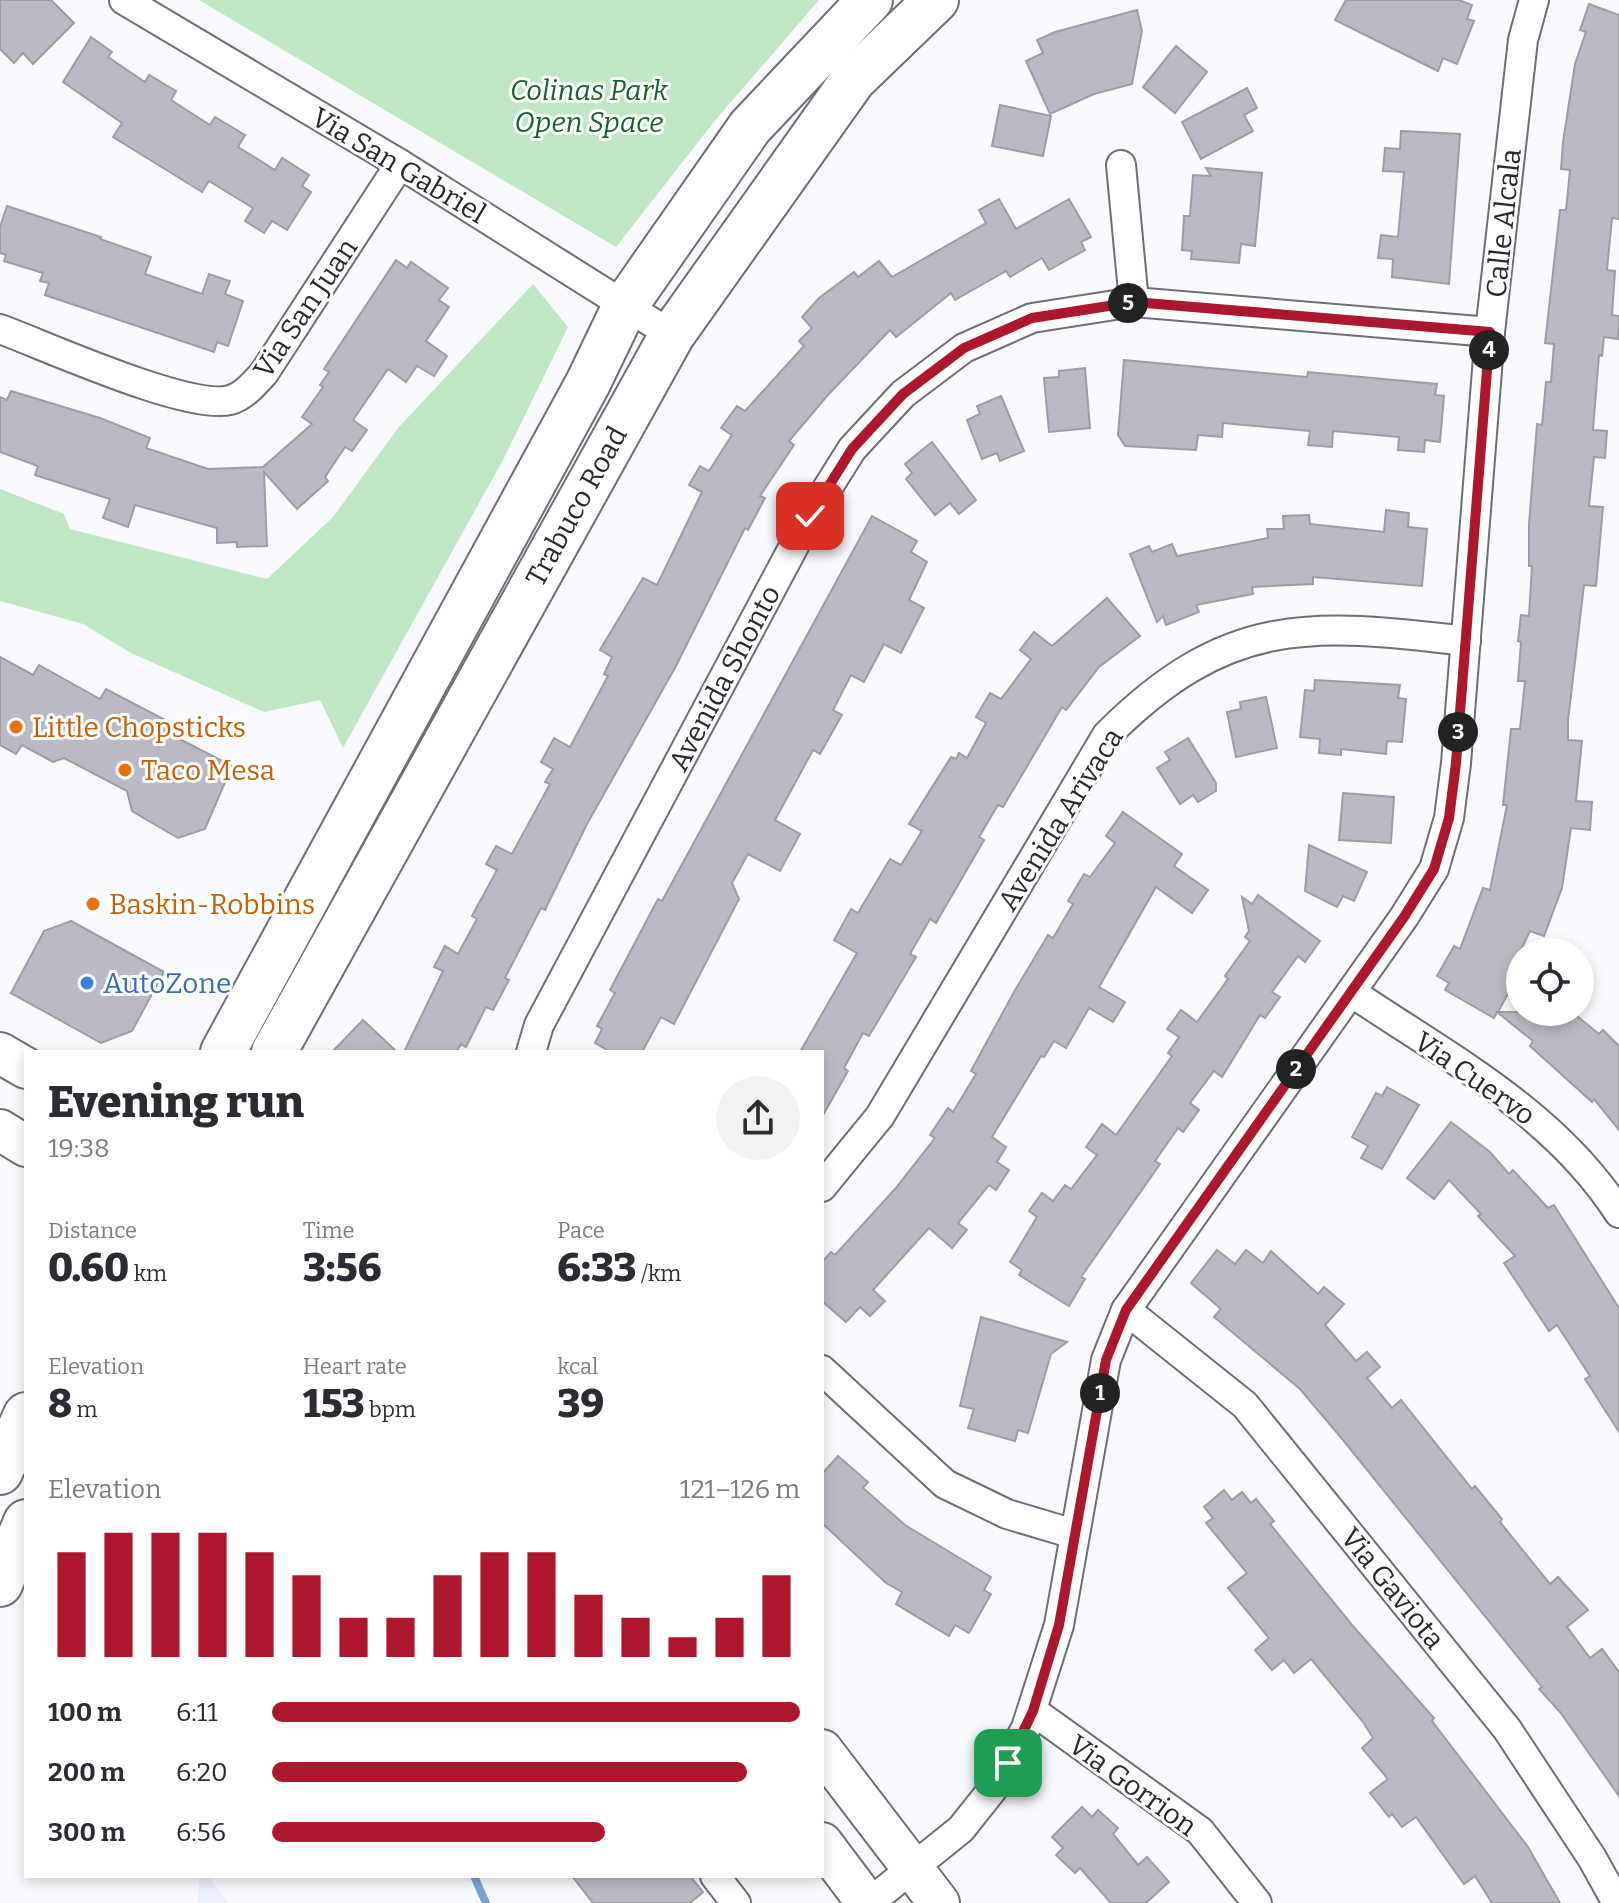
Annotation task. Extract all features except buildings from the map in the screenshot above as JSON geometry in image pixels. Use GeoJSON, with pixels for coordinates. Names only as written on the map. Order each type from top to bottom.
{"type":"FeatureCollection","features":[{"type":"Feature","properties":{"kind":"main road","name":"Trabuco Road"},"geometry":{"type":"LineString","coordinates":[[224,1050],[588,383],[625,306],[750,127],[870,0]]}},
{"type":"Feature","properties":{"kind":"main road","name":"Trabuco Road"},"geometry":{"type":"LineString","coordinates":[[275,1050],[672,335],[853,80],[936,0]]}},
{"type":"Feature","properties":{"kind":"main road"},"geometry":{"type":"LineString","coordinates":[[0,1053],[24,1067]]}},
{"type":"Feature","properties":{"kind":"main road"},"geometry":{"type":"LineString","coordinates":[[0,1130],[24,1145]]}},
{"type":"Feature","properties":{"kind":"main road"},"geometry":{"type":"LineString","coordinates":[[0,1472],[24,1419]]}},
{"type":"Feature","properties":{"kind":"main road"},"geometry":{"type":"LineString","coordinates":[[0,1584],[24,1527]]}},
{"type":"Feature","properties":{"kind":"main road"},"geometry":{"type":"LineString","coordinates":[[824,1753],[939,1903]]}},
{"type":"Feature","properties":{"kind":"main road"},"geometry":{"type":"LineString","coordinates":[[824,1846],[868,1903]]}},
{"type":"Feature","properties":{"kind":"street","name":"Via San Gabriel"},"geometry":{"type":"LineString","coordinates":[[124,0],[400,164],[672,335]]}},
{"type":"Feature","properties":{"kind":"street","name":"Calle Alcala"},"geometry":{"type":"LineString","coordinates":[[868,1903],[915,1869],[961,1829],[992,1790],[1033,1711],[1059,1625],[1106,1360],[1126,1310],[1434,869],[1449,818],[1490,332],[1523,40],[1534,0]]}},
{"type":"Feature","properties":{"kind":"street","name":"Via San Juan"},"geometry":{"type":"LineString","coordinates":[[0,329],[185,397],[231,400],[249,389],[264,373],[400,164]]}},
{"type":"Feature","properties":{"kind":"street"},"geometry":{"type":"LineString","coordinates":[[1121,165],[1134,302]]}},
{"type":"Feature","properties":{"kind":"street","name":"Avenida Shonto"},"geometry":{"type":"LineString","coordinates":[[532,1050],[547,1012],[810,516],[852,449],[903,394],[964,348],[1032,318],[1134,302],[1490,332]]}},
{"type":"Feature","properties":{"kind":"street","name":"Avenida Arivaca"},"geometry":{"type":"LineString","coordinates":[[824,1185],[880,1116],[1107,735],[1145,697],[1185,668],[1239,644],[1301,631],[1373,630],[1466,641]]}},
{"type":"Feature","properties":{"kind":"street","name":"Via Cuervo"},"geometry":{"type":"LineString","coordinates":[[1351,992],[1513,1099],[1549,1129],[1603,1188],[1619,1213]]}},
{"type":"Feature","properties":{"kind":"street","name":"Via Gaviota"},"geometry":{"type":"LineString","coordinates":[[1126,1310],[1245,1405],[1507,1729],[1592,1858],[1617,1903]]}},
{"type":"Feature","properties":{"kind":"street"},"geometry":{"type":"LineString","coordinates":[[824,1372],[945,1484],[1007,1514],[1074,1534]]}},
{"type":"Feature","properties":{"kind":"street","name":"Via Gorrion"},"geometry":{"type":"LineString","coordinates":[[1033,1711],[1200,1831],[1257,1903]]}},
{"type":"Feature","properties":{"kind":"street"},"geometry":{"type":"LineString","coordinates":[[717,1878],[736,1903]]}},
{"type":"Feature","properties":{"kind":"shaded area"},"geometry":{"type":"Polygon","coordinates":[[[199,1878],[209,1878],[228,1903],[198,1903],[199,1878]]]}},
{"type":"Feature","properties":{"kind":"green space","name":"Colinas Park Open Space"},"geometry":{"type":"Polygon","coordinates":[[[199,0],[819,0],[713,123],[616,247],[199,0]]]}},
{"type":"Feature","properties":{"kind":"green space"},"geometry":{"type":"Polygon","coordinates":[[[533,284],[568,327],[503,460],[343,748],[320,700],[264,712],[131,653],[83,624],[0,601],[0,489],[64,514],[70,529],[267,579],[333,517],[398,428],[533,284]]]}},
{"type":"Feature","properties":{"kind":"waterway"},"geometry":{"type":"LineString","coordinates":[[475,1878],[486,1903]]}},
{"type":"Feature","properties":{"kind":"place","name":"Little Chopsticks"},"geometry":{"type":"Point","coordinates":[16,727]}},
{"type":"Feature","properties":{"kind":"place","name":"Taco Mesa"},"geometry":{"type":"Point","coordinates":[125,770]}},
{"type":"Feature","properties":{"kind":"place","name":"Baskin-Robbins"},"geometry":{"type":"Point","coordinates":[93,904]}},
{"type":"Feature","properties":{"kind":"place","name":"AutoZone"},"geometry":{"type":"Point","coordinates":[87,983]}},
{"type":"Feature","properties":{"kind":"route"},"geometry":{"type":"LineString","coordinates":[[810,516],[852,449],[903,394],[964,348],[1032,318],[1134,302],[1490,332],[1456,763],[1449,818],[1434,869],[1404,917],[1126,1310],[1106,1360],[1059,1625],[1033,1711],[1008,1763]]}}]}
